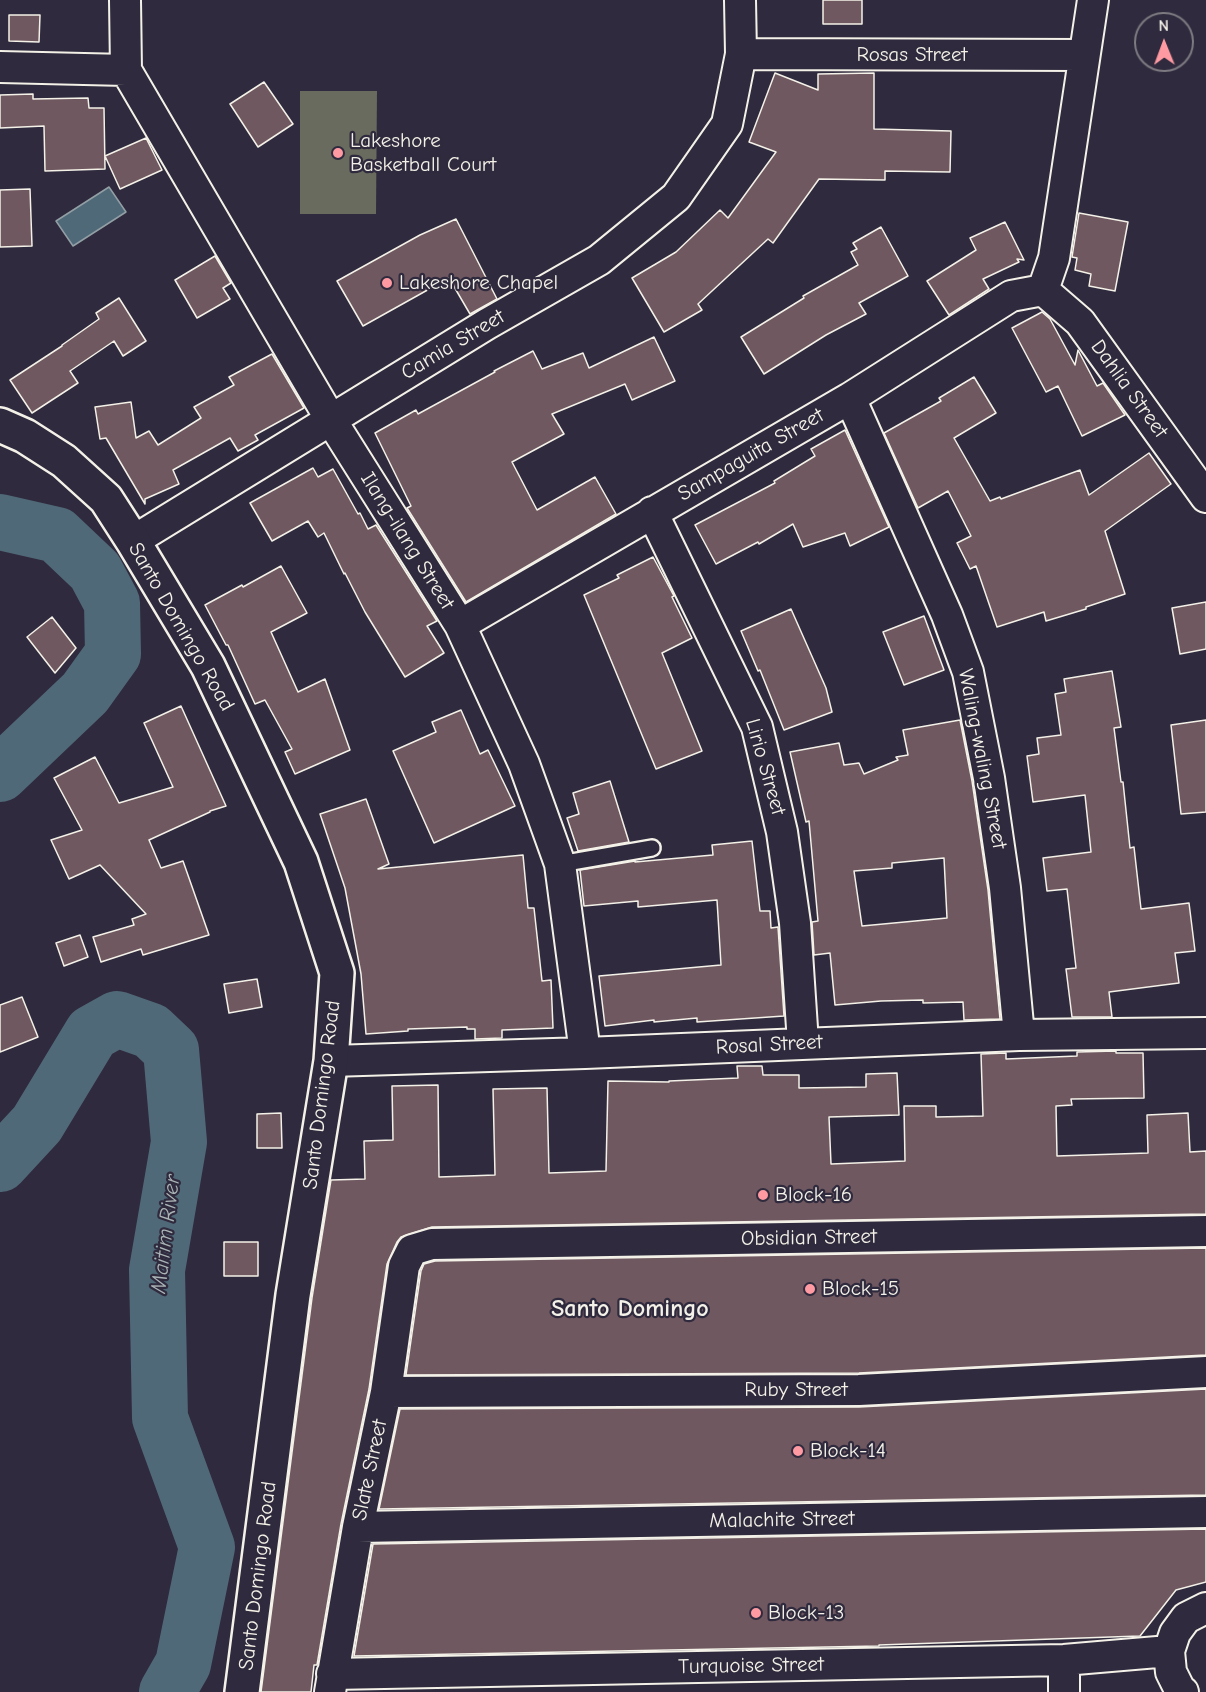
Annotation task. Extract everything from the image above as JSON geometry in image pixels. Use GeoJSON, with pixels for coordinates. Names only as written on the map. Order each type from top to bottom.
{"type":"FeatureCollection","features":[{"type":"Feature","properties":{"kind":"street"},"geometry":{"type":"LineString","coordinates":[[0,68],[126,70],[125,0]]}},
{"type":"Feature","properties":{"kind":"street","name":"Camia Street"},"geometry":{"type":"LineString","coordinates":[[133,541],[487,324],[599,260],[676,197],[727,124],[741,54],[740,0]]}},
{"type":"Feature","properties":{"kind":"street"},"geometry":{"type":"LineString","coordinates":[[1043,290],[1054,258],[1093,0]]}},
{"type":"Feature","properties":{"kind":"street","name":"Rosas Street"},"geometry":{"type":"LineString","coordinates":[[741,54],[1084,56]]}},
{"type":"Feature","properties":{"kind":"street","name":"Ilang-ilang Street"},"geometry":{"type":"LineString","coordinates":[[126,70],[332,420],[460,625],[524,764],[560,864],[585,1053]]}},
{"type":"Feature","properties":{"kind":"street","name":"Sampaguita Street"},"geometry":{"type":"LineString","coordinates":[[460,625],[850,398],[1011,296],[1043,290]]}},
{"type":"Feature","properties":{"kind":"street","name":"Dahlia Street"},"geometry":{"type":"LineString","coordinates":[[1043,290],[1080,322],[1206,497]]}},
{"type":"Feature","properties":{"kind":"street","name":"Waling-waling Street"},"geometry":{"type":"LineString","coordinates":[[850,398],[947,615],[968,672],[988,778],[1005,888],[1019,1035]]}},
{"type":"Feature","properties":{"kind":"street","name":"Santo Domingo Road"},"geometry":{"type":"LineString","coordinates":[[0,425],[25,436],[64,460],[106,500],[133,541],[208,666],[301,862],[337,973],[331,1061],[293,1295],[242,1692]]}},
{"type":"Feature","properties":{"kind":"street","name":"Lirio Street"},"geometry":{"type":"LineString","coordinates":[[652,512],[757,727],[784,843],[795,923],[803,1043]]}},
{"type":"Feature","properties":{"kind":"street","name":"Rosal Street"},"geometry":{"type":"LineString","coordinates":[[331,1061],[1019,1035],[1206,1033]]}},
{"type":"Feature","properties":{"kind":"street","name":"Obsidian Street"},"geometry":{"type":"LineString","coordinates":[[412,1250],[432,1244],[1206,1231]]}},
{"type":"Feature","properties":{"kind":"street","name":"Slate Street"},"geometry":{"type":"LineString","coordinates":[[331,1683],[358,1527],[386,1392],[404,1266],[412,1250]]}},
{"type":"Feature","properties":{"kind":"street","name":"Ruby Street"},"geometry":{"type":"LineString","coordinates":[[386,1392],[859,1390],[1206,1372]]}},
{"type":"Feature","properties":{"kind":"street","name":"Malachite Street"},"geometry":{"type":"LineString","coordinates":[[358,1527],[1206,1512]]}},
{"type":"Feature","properties":{"kind":"street"},"geometry":{"type":"LineString","coordinates":[[1183,1692],[1171,1672],[1169,1651],[1175,1633],[1186,1618],[1206,1608]]}},
{"type":"Feature","properties":{"kind":"street","name":"Turquoise Street"},"geometry":{"type":"LineString","coordinates":[[331,1683],[1064,1660],[1169,1651]]}},
{"type":"Feature","properties":{"kind":"street"},"geometry":{"type":"LineString","coordinates":[[1064,1660],[1064,1692]]}},
{"type":"Feature","properties":{"kind":"lane"},"geometry":{"type":"LineString","coordinates":[[560,864],[652,848]]}},
{"type":"Feature","properties":{"kind":"green space","name":"Lakeshore Basketball Court"},"geometry":{"type":"Polygon","coordinates":[[[300,91],[377,91],[376,214],[300,214],[300,91]]]}},
{"type":"Feature","properties":{"kind":"water"},"geometry":{"type":"Polygon","coordinates":[[[109,187],[126,212],[73,246],[56,221],[109,187]]]}},
{"type":"Feature","properties":{"kind":"building"},"geometry":{"type":"Polygon","coordinates":[[[823,0],[862,0],[862,24],[823,24],[823,0]]]}},
{"type":"Feature","properties":{"kind":"building"},"geometry":{"type":"Polygon","coordinates":[[[9,15],[40,15],[39,42],[9,41],[9,15]]]}},
{"type":"Feature","properties":{"kind":"building"},"geometry":{"type":"Polygon","coordinates":[[[775,73],[818,90],[818,74],[874,73],[874,129],[951,131],[950,172],[885,171],[885,180],[819,179],[773,243],[768,239],[698,304],[702,310],[664,332],[632,278],[676,252],[720,210],[728,218],[776,152],[749,142],[775,73]]]}},
{"type":"Feature","properties":{"kind":"building"},"geometry":{"type":"Polygon","coordinates":[[[264,82],[293,124],[258,147],[230,104],[264,82]]]}},
{"type":"Feature","properties":{"kind":"building"},"geometry":{"type":"Polygon","coordinates":[[[33,94],[33,99],[88,98],[89,108],[104,108],[105,169],[45,171],[44,126],[0,128],[0,95],[33,94]]]}},
{"type":"Feature","properties":{"kind":"building"},"geometry":{"type":"Polygon","coordinates":[[[146,138],[162,170],[120,189],[105,156],[146,138]]]}},
{"type":"Feature","properties":{"kind":"building"},"geometry":{"type":"Polygon","coordinates":[[[30,189],[32,246],[0,247],[0,190],[30,189]]]}},
{"type":"Feature","properties":{"kind":"building"},"geometry":{"type":"Polygon","coordinates":[[[1079,213],[1128,222],[1115,291],[1089,286],[1091,274],[1075,270],[1077,258],[1072,257],[1079,213]]]}},
{"type":"Feature","properties":{"kind":"building"},"geometry":{"type":"Polygon","coordinates":[[[456,219],[497,299],[470,314],[449,278],[363,326],[337,281],[420,235],[456,219]]]}},
{"type":"Feature","properties":{"kind":"building"},"geometry":{"type":"Polygon","coordinates":[[[1005,222],[1024,260],[1017,259],[1019,262],[983,279],[989,289],[949,315],[927,281],[976,250],[970,238],[1005,222]]]}},
{"type":"Feature","properties":{"kind":"building"},"geometry":{"type":"Polygon","coordinates":[[[881,227],[908,276],[859,303],[866,314],[826,335],[764,374],[741,337],[804,298],[803,296],[858,265],[851,252],[857,249],[853,243],[881,227]]]}},
{"type":"Feature","properties":{"kind":"building"},"geometry":{"type":"Polygon","coordinates":[[[215,256],[231,283],[223,288],[230,299],[197,318],[175,280],[215,256]]]}},
{"type":"Feature","properties":{"kind":"building"},"geometry":{"type":"Polygon","coordinates":[[[119,298],[146,341],[123,356],[114,341],[70,371],[78,383],[32,413],[10,380],[99,319],[96,313],[119,298]]]}},
{"type":"Feature","properties":{"kind":"building"},"geometry":{"type":"Polygon","coordinates":[[[1042,312],[1050,319],[1075,365],[1078,350],[1097,386],[1103,383],[1125,415],[1082,436],[1058,386],[1046,392],[1012,328],[1042,312]]]}},
{"type":"Feature","properties":{"kind":"building"},"geometry":{"type":"Polygon","coordinates":[[[654,337],[675,381],[632,400],[625,384],[552,414],[564,434],[512,462],[537,510],[595,477],[616,514],[466,602],[407,508],[411,506],[375,433],[416,410],[418,414],[533,351],[542,369],[583,353],[589,368],[654,337]]]}},
{"type":"Feature","properties":{"kind":"building"},"geometry":{"type":"Polygon","coordinates":[[[272,354],[304,408],[255,435],[258,440],[238,451],[230,438],[173,470],[179,484],[145,499],[145,504],[106,438],[100,439],[95,407],[131,402],[136,438],[149,431],[158,445],[201,418],[194,407],[234,385],[229,377],[272,354]]]}},
{"type":"Feature","properties":{"kind":"building"},"geometry":{"type":"Polygon","coordinates":[[[974,377],[996,413],[954,438],[990,501],[1080,470],[1089,495],[1149,453],[1171,484],[1105,531],[1125,594],[1046,621],[1044,612],[997,627],[976,566],[970,569],[957,543],[971,536],[948,491],[918,508],[884,433],[941,401],[939,398],[974,377]]]}},
{"type":"Feature","properties":{"kind":"building"},"geometry":{"type":"Polygon","coordinates":[[[845,430],[889,527],[850,546],[845,533],[803,547],[793,524],[759,544],[758,542],[716,564],[695,525],[775,483],[774,481],[815,456],[811,449],[845,430]]]}},
{"type":"Feature","properties":{"kind":"building"},"geometry":{"type":"Polygon","coordinates":[[[313,468],[318,477],[333,469],[368,529],[376,525],[437,621],[427,626],[444,653],[405,677],[365,612],[324,533],[318,537],[308,521],[272,541],[250,503],[313,468]]]}},
{"type":"Feature","properties":{"kind":"building"},"geometry":{"type":"Polygon","coordinates":[[[653,557],[674,596],[672,597],[692,638],[662,653],[702,751],[656,769],[584,595],[619,578],[617,575],[653,557]]]}},
{"type":"Feature","properties":{"kind":"building"},"geometry":{"type":"Polygon","coordinates":[[[281,566],[307,613],[271,632],[298,692],[325,679],[350,750],[295,774],[285,752],[292,749],[265,700],[255,704],[228,645],[205,605],[281,566]]]}},
{"type":"Feature","properties":{"kind":"building"},"geometry":{"type":"Polygon","coordinates":[[[1206,602],[1206,649],[1180,654],[1172,608],[1206,602]]]}},
{"type":"Feature","properties":{"kind":"building"},"geometry":{"type":"Polygon","coordinates":[[[791,609],[826,688],[832,712],[784,730],[760,670],[758,671],[741,631],[791,609]]]}},
{"type":"Feature","properties":{"kind":"building"},"geometry":{"type":"Polygon","coordinates":[[[924,616],[944,670],[904,685],[883,632],[924,616]]]}},
{"type":"Feature","properties":{"kind":"building"},"geometry":{"type":"Polygon","coordinates":[[[52,617],[76,648],[55,673],[27,637],[52,617]]]}},
{"type":"Feature","properties":{"kind":"building"},"geometry":{"type":"Polygon","coordinates":[[[1112,671],[1121,727],[1114,728],[1130,848],[1134,847],[1141,909],[1189,903],[1195,951],[1175,953],[1179,983],[1109,992],[1112,1017],[1072,1017],[1066,969],[1076,968],[1067,889],[1047,891],[1043,858],[1091,852],[1085,795],[1033,802],[1027,756],[1039,754],[1037,738],[1061,735],[1055,694],[1066,692],[1064,679],[1112,671]]]}},
{"type":"Feature","properties":{"kind":"building"},"geometry":{"type":"Polygon","coordinates":[[[181,706],[226,806],[210,811],[149,840],[161,868],[183,861],[209,935],[143,955],[141,949],[101,962],[93,937],[134,925],[132,919],[146,914],[100,865],[69,879],[51,840],[82,830],[54,778],[95,757],[119,803],[173,787],[144,723],[181,706]]]}},
{"type":"Feature","properties":{"kind":"building"},"geometry":{"type":"Polygon","coordinates":[[[461,710],[480,754],[488,750],[515,806],[434,843],[393,751],[436,732],[432,722],[461,710]]]}},
{"type":"Feature","properties":{"kind":"building"},"geometry":{"type":"Polygon","coordinates":[[[960,720],[972,781],[988,890],[1000,1019],[964,1020],[963,1002],[923,1003],[923,1000],[835,1005],[830,953],[814,955],[812,922],[818,921],[809,821],[806,822],[790,752],[839,743],[844,765],[859,763],[864,774],[898,760],[896,757],[908,755],[903,730],[960,720]],[[944,858],[892,863],[892,868],[854,871],[862,926],[947,918],[944,858]]]}},
{"type":"Feature","properties":{"kind":"building"},"geometry":{"type":"Polygon","coordinates":[[[1206,720],[1206,812],[1181,814],[1171,725],[1206,720]]]}},
{"type":"Feature","properties":{"kind":"building"},"geometry":{"type":"Polygon","coordinates":[[[610,781],[629,842],[578,851],[567,818],[579,814],[573,793],[610,781]]]}},
{"type":"Feature","properties":{"kind":"building"},"geometry":{"type":"Polygon","coordinates":[[[366,799],[389,864],[378,869],[523,855],[528,908],[534,908],[542,981],[551,980],[553,1028],[502,1030],[502,1038],[475,1039],[475,1029],[467,1029],[467,1027],[408,1029],[408,1031],[366,1034],[361,974],[345,888],[320,814],[366,799]]]}},
{"type":"Feature","properties":{"kind":"building"},"geometry":{"type":"Polygon","coordinates":[[[752,841],[760,911],[770,911],[771,928],[778,927],[784,1016],[697,1022],[697,1018],[654,1022],[654,1020],[605,1026],[599,976],[721,965],[717,900],[638,907],[638,901],[584,906],[580,870],[635,861],[713,855],[712,845],[752,841]]]}},
{"type":"Feature","properties":{"kind":"building"},"geometry":{"type":"Polygon","coordinates":[[[80,935],[88,957],[64,966],[56,943],[80,935]]]}},
{"type":"Feature","properties":{"kind":"building"},"geometry":{"type":"Polygon","coordinates":[[[257,979],[262,1007],[229,1013],[224,984],[257,979]]]}},
{"type":"Feature","properties":{"kind":"building"},"geometry":{"type":"Polygon","coordinates":[[[22,997],[38,1037],[0,1052],[0,1005],[22,997]]]}},
{"type":"Feature","properties":{"kind":"building"},"geometry":{"type":"Polygon","coordinates":[[[1116,1051],[1116,1053],[1143,1053],[1144,1098],[1071,1099],[1072,1105],[1056,1106],[1057,1156],[1148,1153],[1147,1115],[1188,1113],[1190,1152],[1206,1151],[1206,1214],[432,1227],[401,1237],[387,1264],[369,1389],[341,1524],[317,1665],[314,1665],[311,1692],[261,1692],[312,1298],[331,1180],[365,1179],[364,1141],[393,1140],[392,1086],[438,1085],[439,1177],[495,1175],[493,1089],[547,1088],[549,1173],[606,1171],[608,1081],[669,1082],[738,1078],[737,1066],[762,1066],[763,1075],[799,1075],[799,1088],[866,1087],[866,1074],[897,1073],[899,1115],[829,1117],[831,1164],[905,1161],[904,1106],[936,1106],[936,1117],[983,1116],[981,1054],[1006,1053],[1006,1059],[1077,1056],[1077,1052],[1116,1051]]]}},
{"type":"Feature","properties":{"kind":"building"},"geometry":{"type":"Polygon","coordinates":[[[281,1113],[282,1148],[257,1148],[257,1114],[281,1113]]]}},
{"type":"Feature","properties":{"kind":"building"},"geometry":{"type":"Polygon","coordinates":[[[224,1242],[258,1242],[258,1276],[224,1276],[224,1242]]]}},
{"type":"Feature","properties":{"kind":"building","name":"Block-15"},"geometry":{"type":"Polygon","coordinates":[[[1206,1248],[1206,1355],[859,1373],[406,1375],[421,1271],[424,1264],[435,1261],[1206,1248]]]}},
{"type":"Feature","properties":{"kind":"building","name":"Block-14"},"geometry":{"type":"Polygon","coordinates":[[[1206,1389],[1206,1495],[379,1509],[400,1409],[859,1407],[1206,1389]]]}},
{"type":"Feature","properties":{"kind":"building","name":"Block-13"},"geometry":{"type":"Polygon","coordinates":[[[1206,1529],[1206,1582],[1176,1590],[1140,1636],[879,1646],[354,1656],[373,1544],[1206,1529]]]}},
{"type":"Feature","properties":{"kind":"waterway","name":"Maitim River"},"geometry":{"type":"LineString","coordinates":[[0,522],[57,535],[95,571],[112,603],[113,654],[85,693],[0,774]]}},
{"type":"Feature","properties":{"kind":"waterway","name":"Maitim River"},"geometry":{"type":"LineString","coordinates":[[0,1164],[37,1124],[92,1033],[117,1019],[151,1031],[171,1050],[179,1142],[157,1270],[160,1418],[207,1547],[183,1664],[167,1692]]}},
{"type":"Feature","properties":{"kind":"place","name":"Lakeshore Basketball Court"},"geometry":{"type":"Point","coordinates":[338,153]}},
{"type":"Feature","properties":{"kind":"place","name":"Lakeshore Chapel"},"geometry":{"type":"Point","coordinates":[387,283]}},
{"type":"Feature","properties":{"kind":"place","name":"Block-16"},"geometry":{"type":"Point","coordinates":[763,1195]}},
{"type":"Feature","properties":{"kind":"place","name":"Block-15"},"geometry":{"type":"Point","coordinates":[810,1289]}},
{"type":"Feature","properties":{"kind":"place","name":"Block-14"},"geometry":{"type":"Point","coordinates":[798,1451]}},
{"type":"Feature","properties":{"kind":"place","name":"Block-13"},"geometry":{"type":"Point","coordinates":[756,1613]}},
{"type":"Feature","properties":{"kind":"district","name":"Santo Domingo"},"geometry":{"type":"Point","coordinates":[630,1309]}}]}
